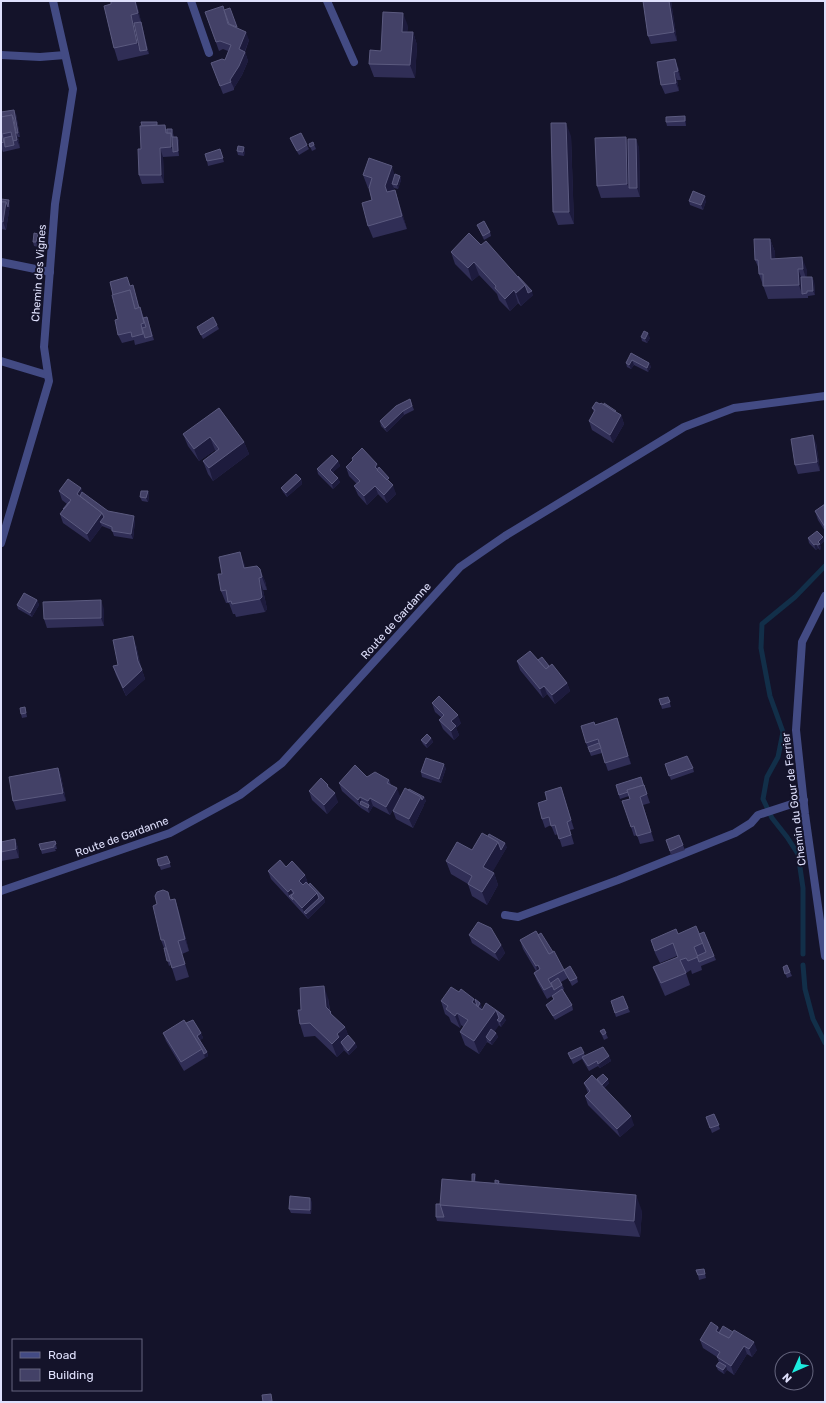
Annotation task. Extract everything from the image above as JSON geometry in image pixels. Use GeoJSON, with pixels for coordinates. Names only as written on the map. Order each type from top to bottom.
{"type":"FeatureCollection","features":[{"type":"Feature","properties":{"kind":"street","name":"Chemin des Vignes"},"geometry":{"type":"LineString","coordinates":[[1,543],[49,381],[44,348],[55,204],[73,89],[52,1]]}},
{"type":"Feature","properties":{"kind":"street"},"geometry":{"type":"LineString","coordinates":[[192,1],[209,53]]}},
{"type":"Feature","properties":{"kind":"street"},"geometry":{"type":"LineString","coordinates":[[327,1],[354,62]]}},
{"type":"Feature","properties":{"kind":"street"},"geometry":{"type":"LineString","coordinates":[[1,55],[40,57],[65,55]]}},
{"type":"Feature","properties":{"kind":"street"},"geometry":{"type":"LineString","coordinates":[[1,262],[50,272]]}},
{"type":"Feature","properties":{"kind":"street"},"geometry":{"type":"LineString","coordinates":[[1,362],[47,374]]}},
{"type":"Feature","properties":{"kind":"street","name":"Route de Gardanne"},"geometry":{"type":"LineString","coordinates":[[1,891],[170,833],[240,795],[282,763],[460,567],[505,536],[684,427],[734,408],[825,396]]}},
{"type":"Feature","properties":{"kind":"street","name":"Chemin du Gour de Ferrier"},"geometry":{"type":"LineString","coordinates":[[825,596],[802,642],[796,730],[825,956]]}},
{"type":"Feature","properties":{"kind":"street"},"geometry":{"type":"LineString","coordinates":[[505,915],[518,917],[618,880],[735,833],[751,823],[758,815],[804,800]]}},
{"type":"Feature","properties":{"kind":"building"},"geometry":{"type":"Polygon","coordinates":[[[111,1],[135,1],[138,13],[131,15],[137,43],[114,48],[104,6],[111,4],[111,1]]]}},
{"type":"Feature","properties":{"kind":"building"},"geometry":{"type":"Polygon","coordinates":[[[643,1],[669,1],[674,32],[648,36],[643,1]]]}},
{"type":"Feature","properties":{"kind":"building"},"geometry":{"type":"Polygon","coordinates":[[[223,6],[228,24],[246,32],[239,49],[245,52],[239,66],[230,80],[231,82],[220,86],[211,63],[222,59],[225,60],[231,45],[220,41],[216,42],[205,12],[223,6]]]}},
{"type":"Feature","properties":{"kind":"building"},"geometry":{"type":"Polygon","coordinates":[[[230,8],[237,27],[229,24],[224,10],[230,8]]]}},
{"type":"Feature","properties":{"kind":"building"},"geometry":{"type":"Polygon","coordinates":[[[383,12],[403,13],[402,32],[413,32],[410,65],[369,64],[370,50],[381,51],[383,12]]]}},
{"type":"Feature","properties":{"kind":"building"},"geometry":{"type":"Polygon","coordinates":[[[141,22],[147,50],[140,51],[134,23],[141,22]]]}},
{"type":"Feature","properties":{"kind":"building"},"geometry":{"type":"Polygon","coordinates":[[[675,59],[678,71],[674,72],[676,83],[661,85],[657,62],[675,59]]]}},
{"type":"Feature","properties":{"kind":"building"},"geometry":{"type":"Polygon","coordinates":[[[14,110],[18,133],[16,133],[12,115],[1,117],[1,112],[14,110]]]}},
{"type":"Feature","properties":{"kind":"building"},"geometry":{"type":"Polygon","coordinates":[[[12,115],[17,140],[13,141],[11,132],[2,134],[4,142],[1,143],[1,117],[12,115]]]}},
{"type":"Feature","properties":{"kind":"building"},"geometry":{"type":"Polygon","coordinates":[[[685,116],[685,121],[666,122],[666,117],[685,116]]]}},
{"type":"Feature","properties":{"kind":"building"},"geometry":{"type":"Polygon","coordinates":[[[141,122],[157,122],[157,125],[142,126],[141,122]]]}},
{"type":"Feature","properties":{"kind":"building"},"geometry":{"type":"Polygon","coordinates":[[[551,123],[566,123],[569,212],[553,212],[551,123]]]}},
{"type":"Feature","properties":{"kind":"building"},"geometry":{"type":"Polygon","coordinates":[[[165,125],[166,133],[171,133],[171,147],[160,148],[161,175],[139,175],[138,149],[141,149],[140,126],[165,125]]]}},
{"type":"Feature","properties":{"kind":"building"},"geometry":{"type":"Polygon","coordinates":[[[167,129],[172,129],[172,137],[171,133],[167,133],[167,129]]]}},
{"type":"Feature","properties":{"kind":"building"},"geometry":{"type":"Polygon","coordinates":[[[301,133],[307,145],[297,151],[290,138],[301,133]]]}},
{"type":"Feature","properties":{"kind":"building"},"geometry":{"type":"Polygon","coordinates":[[[12,136],[14,145],[5,147],[4,138],[12,136]]]}},
{"type":"Feature","properties":{"kind":"building"},"geometry":{"type":"Polygon","coordinates":[[[172,137],[177,137],[178,151],[173,152],[172,137]]]}},
{"type":"Feature","properties":{"kind":"building"},"geometry":{"type":"Polygon","coordinates":[[[626,137],[627,184],[597,186],[595,138],[626,137]]]}},
{"type":"Feature","properties":{"kind":"building"},"geometry":{"type":"Polygon","coordinates":[[[628,139],[636,139],[637,188],[629,188],[628,139]]]}},
{"type":"Feature","properties":{"kind":"building"},"geometry":{"type":"Polygon","coordinates":[[[313,142],[314,145],[310,147],[309,144],[313,142]]]}},
{"type":"Feature","properties":{"kind":"building"},"geometry":{"type":"Polygon","coordinates":[[[238,146],[244,147],[243,152],[237,151],[238,146]]]}},
{"type":"Feature","properties":{"kind":"building"},"geometry":{"type":"Polygon","coordinates":[[[220,149],[223,158],[207,161],[205,154],[220,149]]]}},
{"type":"Feature","properties":{"kind":"building"},"geometry":{"type":"Polygon","coordinates":[[[369,158],[392,166],[385,186],[387,192],[395,190],[402,216],[368,226],[362,203],[372,200],[369,188],[372,178],[363,175],[369,158]]]}},
{"type":"Feature","properties":{"kind":"building"},"geometry":{"type":"Polygon","coordinates":[[[395,174],[400,176],[397,185],[392,184],[395,174]]]}},
{"type":"Feature","properties":{"kind":"building"},"geometry":{"type":"Polygon","coordinates":[[[693,191],[705,196],[701,205],[689,201],[693,191]]]}},
{"type":"Feature","properties":{"kind":"building"},"geometry":{"type":"Polygon","coordinates":[[[1,199],[9,200],[8,207],[6,202],[1,202],[1,199]]]}},
{"type":"Feature","properties":{"kind":"building"},"geometry":{"type":"Polygon","coordinates":[[[1,202],[6,202],[3,222],[1,221],[1,202]]]}},
{"type":"Feature","properties":{"kind":"building"},"geometry":{"type":"Polygon","coordinates":[[[484,221],[490,232],[483,236],[477,225],[484,221]]]}},
{"type":"Feature","properties":{"kind":"building"},"geometry":{"type":"Polygon","coordinates":[[[34,233],[38,234],[36,242],[33,242],[34,233]]]}},
{"type":"Feature","properties":{"kind":"building"},"geometry":{"type":"Polygon","coordinates":[[[469,233],[481,245],[486,241],[525,285],[516,293],[514,290],[505,299],[495,288],[496,286],[474,262],[468,268],[451,252],[469,233]]]}},
{"type":"Feature","properties":{"kind":"building"},"geometry":{"type":"Polygon","coordinates":[[[754,239],[770,239],[771,259],[802,257],[803,269],[798,269],[799,285],[763,286],[763,274],[759,274],[758,260],[755,260],[754,239]]]}},
{"type":"Feature","properties":{"kind":"building"},"geometry":{"type":"Polygon","coordinates":[[[518,276],[532,291],[528,293],[525,285],[518,276]]]}},
{"type":"Feature","properties":{"kind":"building"},"geometry":{"type":"Polygon","coordinates":[[[127,277],[130,286],[133,285],[139,308],[135,309],[130,290],[113,295],[110,282],[127,277]]]}},
{"type":"Feature","properties":{"kind":"building"},"geometry":{"type":"Polygon","coordinates":[[[801,277],[812,277],[813,291],[807,291],[807,293],[802,294],[801,277]]]}},
{"type":"Feature","properties":{"kind":"building"},"geometry":{"type":"Polygon","coordinates":[[[130,290],[135,309],[140,307],[144,323],[141,324],[143,334],[132,337],[131,332],[118,335],[115,320],[118,319],[112,295],[130,290]]]}},
{"type":"Feature","properties":{"kind":"building"},"geometry":{"type":"Polygon","coordinates":[[[147,317],[152,336],[145,338],[142,328],[146,327],[143,318],[147,317]]]}},
{"type":"Feature","properties":{"kind":"building"},"geometry":{"type":"Polygon","coordinates":[[[213,317],[217,325],[201,335],[197,327],[213,317]]]}},
{"type":"Feature","properties":{"kind":"building"},"geometry":{"type":"Polygon","coordinates":[[[644,331],[648,333],[645,339],[641,337],[644,331]]]}},
{"type":"Feature","properties":{"kind":"building"},"geometry":{"type":"Polygon","coordinates":[[[631,353],[649,363],[647,368],[632,360],[629,365],[626,363],[631,353]]]}},
{"type":"Feature","properties":{"kind":"building"},"geometry":{"type":"Polygon","coordinates":[[[410,399],[412,406],[403,411],[385,428],[380,421],[396,406],[410,399]]]}},
{"type":"Feature","properties":{"kind":"building"},"geometry":{"type":"Polygon","coordinates":[[[596,402],[601,403],[621,415],[610,435],[589,421],[595,410],[592,408],[596,402]]]}},
{"type":"Feature","properties":{"kind":"building"},"geometry":{"type":"Polygon","coordinates":[[[604,403],[616,411],[615,412],[604,403]]]}},
{"type":"Feature","properties":{"kind":"building"},"geometry":{"type":"Polygon","coordinates":[[[219,408],[244,442],[209,468],[203,461],[219,449],[210,437],[194,449],[183,434],[219,408]]]}},
{"type":"Feature","properties":{"kind":"building"},"geometry":{"type":"Polygon","coordinates":[[[813,435],[817,462],[795,465],[791,439],[813,435]]]}},
{"type":"Feature","properties":{"kind":"building"},"geometry":{"type":"Polygon","coordinates":[[[362,448],[377,464],[375,467],[393,485],[384,495],[375,486],[364,496],[354,486],[360,481],[346,467],[353,460],[352,458],[362,448]]]}},
{"type":"Feature","properties":{"kind":"building"},"geometry":{"type":"Polygon","coordinates":[[[332,455],[338,461],[330,470],[338,478],[332,484],[317,469],[332,455]]]}},
{"type":"Feature","properties":{"kind":"building"},"geometry":{"type":"Polygon","coordinates":[[[379,467],[389,478],[387,480],[377,470],[379,467]]]}},
{"type":"Feature","properties":{"kind":"building"},"geometry":{"type":"Polygon","coordinates":[[[296,474],[301,479],[286,493],[281,488],[296,474]]]}},
{"type":"Feature","properties":{"kind":"building"},"geometry":{"type":"Polygon","coordinates":[[[68,479],[81,488],[77,494],[102,513],[87,534],[60,514],[71,500],[59,491],[68,479]]]}},
{"type":"Feature","properties":{"kind":"building"},"geometry":{"type":"Polygon","coordinates":[[[141,491],[148,491],[146,498],[140,497],[141,491]]]}},
{"type":"Feature","properties":{"kind":"building"},"geometry":{"type":"Polygon","coordinates":[[[82,492],[108,511],[134,516],[131,534],[112,531],[112,527],[100,522],[104,517],[102,513],[80,496],[82,492]]]}},
{"type":"Feature","properties":{"kind":"building"},"geometry":{"type":"Polygon","coordinates":[[[825,504],[825,527],[815,511],[825,504]]]}},
{"type":"Feature","properties":{"kind":"building"},"geometry":{"type":"Polygon","coordinates":[[[817,531],[823,537],[818,542],[820,544],[814,545],[808,538],[817,531]]]}},
{"type":"Feature","properties":{"kind":"building"},"geometry":{"type":"Polygon","coordinates":[[[240,552],[244,568],[257,566],[260,569],[262,577],[259,578],[262,597],[260,599],[232,604],[231,601],[228,602],[226,590],[221,591],[218,574],[222,574],[219,557],[240,552]]]}},
{"type":"Feature","properties":{"kind":"building"},"geometry":{"type":"Polygon","coordinates":[[[24,593],[37,600],[30,613],[17,605],[24,593]]]}},
{"type":"Feature","properties":{"kind":"building"},"geometry":{"type":"Polygon","coordinates":[[[101,600],[101,618],[44,619],[43,602],[101,600]]]}},
{"type":"Feature","properties":{"kind":"building"},"geometry":{"type":"Polygon","coordinates":[[[133,636],[138,661],[142,670],[123,688],[113,666],[118,665],[113,640],[133,636]]]}},
{"type":"Feature","properties":{"kind":"building"},"geometry":{"type":"Polygon","coordinates":[[[530,651],[546,669],[552,664],[567,683],[552,695],[544,686],[540,689],[517,661],[530,651]]]}},
{"type":"Feature","properties":{"kind":"building"},"geometry":{"type":"Polygon","coordinates":[[[542,657],[549,666],[546,669],[538,660],[542,657]]]}},
{"type":"Feature","properties":{"kind":"building"},"geometry":{"type":"Polygon","coordinates":[[[439,696],[458,715],[451,721],[456,726],[451,731],[439,720],[444,715],[432,703],[439,696]]]}},
{"type":"Feature","properties":{"kind":"building"},"geometry":{"type":"Polygon","coordinates":[[[668,697],[670,702],[661,705],[659,699],[668,697]]]}},
{"type":"Feature","properties":{"kind":"building"},"geometry":{"type":"Polygon","coordinates":[[[25,707],[26,713],[21,714],[20,708],[25,707]]]}},
{"type":"Feature","properties":{"kind":"building"},"geometry":{"type":"Polygon","coordinates":[[[617,718],[628,756],[605,763],[598,739],[586,743],[581,726],[594,722],[595,725],[617,718]]]}},
{"type":"Feature","properties":{"kind":"building"},"geometry":{"type":"Polygon","coordinates":[[[427,734],[431,738],[426,744],[421,740],[427,734]]]}},
{"type":"Feature","properties":{"kind":"building"},"geometry":{"type":"Polygon","coordinates":[[[599,743],[601,748],[590,752],[588,747],[599,743]]]}},
{"type":"Feature","properties":{"kind":"building"},"geometry":{"type":"Polygon","coordinates":[[[687,756],[693,768],[669,776],[665,764],[687,756]]]}},
{"type":"Feature","properties":{"kind":"building"},"geometry":{"type":"Polygon","coordinates":[[[426,758],[444,764],[439,779],[421,772],[426,758]]]}},
{"type":"Feature","properties":{"kind":"building"},"geometry":{"type":"Polygon","coordinates":[[[355,765],[367,777],[375,772],[389,780],[387,783],[397,788],[386,807],[370,798],[368,801],[360,797],[358,800],[339,783],[355,765]]]}},
{"type":"Feature","properties":{"kind":"building"},"geometry":{"type":"Polygon","coordinates":[[[58,768],[63,793],[13,801],[9,777],[58,768]]]}},
{"type":"Feature","properties":{"kind":"building"},"geometry":{"type":"Polygon","coordinates":[[[641,777],[643,785],[627,790],[628,792],[619,795],[616,785],[641,777]]]}},
{"type":"Feature","properties":{"kind":"building"},"geometry":{"type":"Polygon","coordinates":[[[321,778],[335,793],[324,805],[309,791],[321,778]]]}},
{"type":"Feature","properties":{"kind":"building"},"geometry":{"type":"Polygon","coordinates":[[[644,785],[647,794],[640,797],[651,832],[637,836],[634,826],[631,827],[622,801],[630,799],[627,790],[644,785]]]}},
{"type":"Feature","properties":{"kind":"building"},"geometry":{"type":"Polygon","coordinates":[[[561,787],[571,820],[567,822],[571,835],[559,839],[555,825],[551,826],[549,817],[542,819],[538,803],[547,800],[545,792],[561,787]]]}},
{"type":"Feature","properties":{"kind":"building"},"geometry":{"type":"Polygon","coordinates":[[[405,788],[421,797],[409,819],[393,811],[405,788]]]}},
{"type":"Feature","properties":{"kind":"building"},"geometry":{"type":"Polygon","coordinates":[[[409,789],[424,797],[422,800],[421,797],[408,790],[409,789]]]}},
{"type":"Feature","properties":{"kind":"building"},"geometry":{"type":"Polygon","coordinates":[[[361,801],[369,805],[368,808],[360,804],[361,801]]]}},
{"type":"Feature","properties":{"kind":"building"},"geometry":{"type":"Polygon","coordinates":[[[482,833],[498,842],[483,867],[494,873],[482,892],[468,884],[472,876],[446,861],[457,842],[472,850],[482,833]]]}},
{"type":"Feature","properties":{"kind":"building"},"geometry":{"type":"Polygon","coordinates":[[[489,834],[505,843],[501,850],[498,842],[488,836],[489,834]]]}},
{"type":"Feature","properties":{"kind":"building"},"geometry":{"type":"Polygon","coordinates":[[[679,835],[683,845],[670,851],[666,840],[679,835]]]}},
{"type":"Feature","properties":{"kind":"building"},"geometry":{"type":"Polygon","coordinates":[[[15,839],[16,849],[1,852],[1,842],[15,839]]]}},
{"type":"Feature","properties":{"kind":"building"},"geometry":{"type":"Polygon","coordinates":[[[55,841],[56,844],[54,847],[41,850],[39,844],[55,841]]]}},
{"type":"Feature","properties":{"kind":"building"},"geometry":{"type":"Polygon","coordinates":[[[167,856],[170,863],[159,866],[157,859],[167,856]]]}},
{"type":"Feature","properties":{"kind":"building"},"geometry":{"type":"Polygon","coordinates":[[[280,860],[286,867],[292,861],[305,875],[299,881],[303,885],[306,882],[317,893],[302,908],[291,896],[294,893],[291,889],[288,892],[268,871],[280,860]]]}},
{"type":"Feature","properties":{"kind":"building"},"geometry":{"type":"Polygon","coordinates":[[[310,883],[324,898],[306,914],[304,912],[319,898],[317,893],[309,885],[310,883]]]}},
{"type":"Feature","properties":{"kind":"building"},"geometry":{"type":"Polygon","coordinates":[[[163,890],[168,892],[170,900],[175,899],[185,939],[178,941],[185,964],[172,968],[164,940],[161,940],[153,906],[157,904],[155,896],[157,892],[163,890]]]}},
{"type":"Feature","properties":{"kind":"building"},"geometry":{"type":"Polygon","coordinates":[[[478,922],[491,928],[501,945],[495,953],[469,935],[478,922]]]}},
{"type":"Feature","properties":{"kind":"building"},"geometry":{"type":"Polygon","coordinates":[[[696,926],[703,943],[694,947],[698,957],[688,961],[686,958],[680,960],[686,973],[661,983],[653,967],[678,957],[673,943],[655,951],[651,940],[676,929],[678,934],[696,926]]]}},
{"type":"Feature","properties":{"kind":"building"},"geometry":{"type":"Polygon","coordinates":[[[536,931],[549,954],[554,951],[564,970],[548,979],[552,986],[544,990],[534,973],[540,969],[538,965],[536,966],[520,940],[536,931]]]}},
{"type":"Feature","properties":{"kind":"building"},"geometry":{"type":"Polygon","coordinates":[[[704,932],[714,956],[699,962],[697,956],[706,952],[699,934],[704,932]]]}},
{"type":"Feature","properties":{"kind":"building"},"geometry":{"type":"Polygon","coordinates":[[[541,933],[553,952],[549,954],[538,935],[541,933]]]}},
{"type":"Feature","properties":{"kind":"building"},"geometry":{"type":"Polygon","coordinates":[[[164,948],[166,948],[170,961],[167,961],[164,948]]]}},
{"type":"Feature","properties":{"kind":"building"},"geometry":{"type":"Polygon","coordinates":[[[787,965],[790,972],[785,974],[783,967],[787,965]]]}},
{"type":"Feature","properties":{"kind":"building"},"geometry":{"type":"Polygon","coordinates":[[[570,966],[577,978],[570,981],[564,970],[570,966]]]}},
{"type":"Feature","properties":{"kind":"building"},"geometry":{"type":"Polygon","coordinates":[[[558,978],[562,985],[554,990],[551,983],[558,978]]]}},
{"type":"Feature","properties":{"kind":"building"},"geometry":{"type":"Polygon","coordinates":[[[324,986],[326,1007],[331,1012],[330,1013],[345,1027],[337,1034],[339,1037],[332,1044],[310,1023],[300,1024],[298,1010],[301,1010],[300,988],[324,986]]]}},
{"type":"Feature","properties":{"kind":"building"},"geometry":{"type":"Polygon","coordinates":[[[451,987],[459,992],[461,989],[474,999],[472,1002],[482,1010],[486,1003],[496,1010],[474,1041],[460,1032],[468,1020],[457,1013],[455,1016],[446,1009],[448,1006],[441,1001],[451,987]]]}},
{"type":"Feature","properties":{"kind":"building"},"geometry":{"type":"Polygon","coordinates":[[[562,989],[572,1005],[553,1016],[546,1005],[554,999],[552,996],[562,989]]]}},
{"type":"Feature","properties":{"kind":"building"},"geometry":{"type":"Polygon","coordinates":[[[623,996],[628,1008],[615,1013],[611,1001],[623,996]]]}},
{"type":"Feature","properties":{"kind":"building"},"geometry":{"type":"Polygon","coordinates":[[[475,999],[480,1003],[478,1007],[477,1006],[475,999]]]}},
{"type":"Feature","properties":{"kind":"building"},"geometry":{"type":"Polygon","coordinates":[[[496,1010],[504,1016],[500,1022],[497,1020],[499,1018],[496,1010]]]}},
{"type":"Feature","properties":{"kind":"building"},"geometry":{"type":"Polygon","coordinates":[[[184,1020],[202,1049],[181,1062],[163,1033],[184,1020]]]}},
{"type":"Feature","properties":{"kind":"building"},"geometry":{"type":"Polygon","coordinates":[[[193,1020],[201,1033],[197,1036],[207,1052],[204,1054],[186,1023],[193,1020]]]}},
{"type":"Feature","properties":{"kind":"building"},"geometry":{"type":"Polygon","coordinates":[[[491,1029],[496,1033],[490,1041],[486,1037],[491,1029]]]}},
{"type":"Feature","properties":{"kind":"building"},"geometry":{"type":"Polygon","coordinates":[[[604,1029],[606,1033],[603,1035],[600,1031],[604,1029]]]}},
{"type":"Feature","properties":{"kind":"building"},"geometry":{"type":"Polygon","coordinates":[[[348,1035],[355,1043],[348,1051],[341,1042],[348,1035]]]}},
{"type":"Feature","properties":{"kind":"building"},"geometry":{"type":"Polygon","coordinates":[[[581,1047],[584,1053],[571,1059],[568,1053],[581,1047]]]}},
{"type":"Feature","properties":{"kind":"building"},"geometry":{"type":"Polygon","coordinates":[[[603,1047],[609,1056],[598,1064],[597,1061],[588,1066],[582,1057],[603,1047]]]}},
{"type":"Feature","properties":{"kind":"building"},"geometry":{"type":"Polygon","coordinates":[[[603,1074],[608,1079],[602,1085],[597,1079],[603,1074]]]}},
{"type":"Feature","properties":{"kind":"building"},"geometry":{"type":"Polygon","coordinates":[[[592,1075],[631,1116],[617,1129],[585,1096],[590,1091],[584,1083],[592,1075]]]}},
{"type":"Feature","properties":{"kind":"building"},"geometry":{"type":"Polygon","coordinates":[[[714,1114],[719,1125],[710,1128],[706,1117],[714,1114]]]}},
{"type":"Feature","properties":{"kind":"building"},"geometry":{"type":"Polygon","coordinates":[[[472,1174],[475,1174],[474,1182],[472,1182],[472,1174]]]}},
{"type":"Feature","properties":{"kind":"building"},"geometry":{"type":"Polygon","coordinates":[[[442,1179],[636,1195],[634,1221],[440,1205],[442,1179]]]}},
{"type":"Feature","properties":{"kind":"building"},"geometry":{"type":"Polygon","coordinates":[[[495,1180],[499,1181],[498,1184],[495,1183],[495,1180]]]}},
{"type":"Feature","properties":{"kind":"building"},"geometry":{"type":"Polygon","coordinates":[[[290,1196],[310,1198],[310,1210],[289,1209],[290,1196]]]}},
{"type":"Feature","properties":{"kind":"building"},"geometry":{"type":"Polygon","coordinates":[[[436,1204],[440,1204],[444,1217],[436,1217],[436,1204]]]}},
{"type":"Feature","properties":{"kind":"building"},"geometry":{"type":"Polygon","coordinates":[[[704,1269],[705,1274],[698,1275],[696,1270],[704,1269]]]}},
{"type":"Feature","properties":{"kind":"building"},"geometry":{"type":"Polygon","coordinates":[[[711,1322],[718,1327],[716,1331],[729,1338],[734,1330],[754,1342],[749,1349],[744,1346],[731,1366],[717,1357],[720,1352],[700,1340],[711,1322]]]}},
{"type":"Feature","properties":{"kind":"building"},"geometry":{"type":"Polygon","coordinates":[[[723,1326],[733,1332],[729,1338],[719,1333],[723,1326]]]}},
{"type":"Feature","properties":{"kind":"building"},"geometry":{"type":"Polygon","coordinates":[[[719,1362],[726,1366],[723,1370],[716,1366],[719,1362]]]}},
{"type":"Feature","properties":{"kind":"building"},"geometry":{"type":"Polygon","coordinates":[[[271,1394],[272,1401],[263,1402],[262,1395],[271,1394]]]}},
{"type":"Feature","properties":{"kind":"waterway"},"geometry":{"type":"LineString","coordinates":[[803,954],[803,888],[798,854],[772,818],[763,799],[767,777],[778,757],[783,732],[770,696],[761,648],[762,624],[795,597],[825,566]]}},
{"type":"Feature","properties":{"kind":"waterway"},"geometry":{"type":"LineString","coordinates":[[803,965],[805,989],[813,1019],[825,1043]]}}]}
